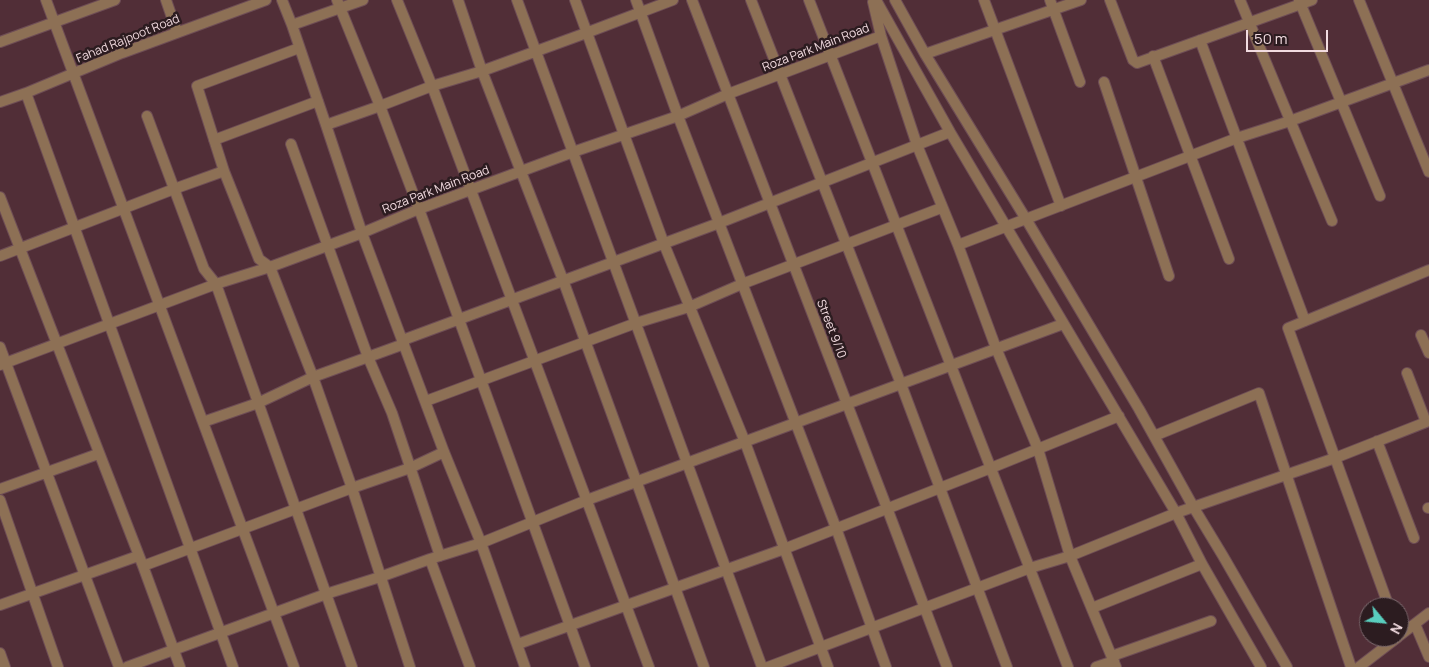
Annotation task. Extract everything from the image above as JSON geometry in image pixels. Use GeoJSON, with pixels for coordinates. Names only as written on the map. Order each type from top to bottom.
{"type":"FeatureCollection","features":[{"type":"Feature","properties":{"kind":"street"},"geometry":{"type":"LineString","coordinates":[[46,0],[244,528],[294,667]]}},
{"type":"Feature","properties":{"kind":"street"},"geometry":{"type":"LineString","coordinates":[[0,42],[115,0]]}},
{"type":"Feature","properties":{"kind":"street"},"geometry":{"type":"LineString","coordinates":[[166,0],[177,32]]}},
{"type":"Feature","properties":{"kind":"street","name":"Fahad Rajpoot Road"},"geometry":{"type":"LineString","coordinates":[[0,102],[122,53],[266,0]]}},
{"type":"Feature","properties":{"kind":"street"},"geometry":{"type":"LineString","coordinates":[[282,0],[362,233],[444,452],[481,543],[526,667]]}},
{"type":"Feature","properties":{"kind":"street"},"geometry":{"type":"LineString","coordinates":[[292,25],[338,4],[363,0]]}},
{"type":"Feature","properties":{"kind":"street"},"geometry":{"type":"LineString","coordinates":[[396,0],[432,86],[649,667]]}},
{"type":"Feature","properties":{"kind":"street"},"geometry":{"type":"LineString","coordinates":[[458,0],[482,71],[563,280],[704,667]]}},
{"type":"Feature","properties":{"kind":"street"},"geometry":{"type":"LineString","coordinates":[[517,0],[762,667]]}},
{"type":"Feature","properties":{"kind":"street"},"geometry":{"type":"LineString","coordinates":[[575,0],[664,244],[745,442],[828,667]]}},
{"type":"Feature","properties":{"kind":"street"},"geometry":{"type":"LineString","coordinates":[[636,0],[678,116],[836,528],[886,667]]}},
{"type":"Feature","properties":{"kind":"street"},"geometry":{"type":"LineString","coordinates":[[326,125],[432,86],[482,71],[673,0]]}},
{"type":"Feature","properties":{"kind":"street","name":"Street 9/10"},"geometry":{"type":"LineString","coordinates":[[692,0],[947,667]]}},
{"type":"Feature","properties":{"kind":"street"},"geometry":{"type":"LineString","coordinates":[[750,0],[902,384],[1007,667]]}},
{"type":"Feature","properties":{"kind":"street"},"geometry":{"type":"LineString","coordinates":[[809,0],[1068,667]]}},
{"type":"Feature","properties":{"kind":"street"},"geometry":{"type":"LineString","coordinates":[[875,0],[881,36],[917,145],[958,245],[996,348],[1038,449],[1070,556],[1114,661]]}},
{"type":"Feature","properties":{"kind":"street"},"geometry":{"type":"LineString","coordinates":[[875,0],[950,132],[1176,513],[1259,666]]}},
{"type":"Feature","properties":{"kind":"street"},"geometry":{"type":"LineString","coordinates":[[895,0],[925,54],[1026,219],[1154,436],[1287,667]]}},
{"type":"Feature","properties":{"kind":"street"},"geometry":{"type":"LineString","coordinates":[[984,0],[1061,206]]}},
{"type":"Feature","properties":{"kind":"street"},"geometry":{"type":"LineString","coordinates":[[925,54],[996,30],[1052,5],[1081,0]]}},
{"type":"Feature","properties":{"kind":"street"},"geometry":{"type":"LineString","coordinates":[[1110,0],[1133,60],[1137,63],[1300,2],[1312,0]]}},
{"type":"Feature","properties":{"kind":"street"},"geometry":{"type":"LineString","coordinates":[[1240,0],[1332,221]]}},
{"type":"Feature","properties":{"kind":"street"},"geometry":{"type":"LineString","coordinates":[[1359,0],[1429,172]]}},
{"type":"Feature","properties":{"kind":"street"},"geometry":{"type":"LineString","coordinates":[[1300,2],[1380,196]]}},
{"type":"Feature","properties":{"kind":"street"},"geometry":{"type":"LineString","coordinates":[[338,4],[380,106],[460,319],[585,667]]}},
{"type":"Feature","properties":{"kind":"street"},"geometry":{"type":"LineString","coordinates":[[1052,5],[1080,82]]}},
{"type":"Feature","properties":{"kind":"street","name":"Roza Park Main Road"},"geometry":{"type":"LineString","coordinates":[[3,363],[216,284],[270,267],[362,233],[419,209],[521,171],[678,116],[728,94],[881,36]]}},
{"type":"Feature","properties":{"kind":"street"},"geometry":{"type":"LineString","coordinates":[[1200,40],[1305,321]]}},
{"type":"Feature","properties":{"kind":"street"},"geometry":{"type":"LineString","coordinates":[[299,48],[197,86],[224,171],[259,260],[270,267],[313,378],[352,488],[410,667]]}},
{"type":"Feature","properties":{"kind":"street"},"geometry":{"type":"LineString","coordinates":[[1153,56],[1229,259]]}},
{"type":"Feature","properties":{"kind":"street"},"geometry":{"type":"LineString","coordinates":[[958,245],[1237,138],[1290,121],[1429,70]]}},
{"type":"Feature","properties":{"kind":"street"},"geometry":{"type":"LineString","coordinates":[[1104,82],[1169,276]]}},
{"type":"Feature","properties":{"kind":"street"},"geometry":{"type":"LineString","coordinates":[[26,93],[233,667]]}},
{"type":"Feature","properties":{"kind":"street"},"geometry":{"type":"LineString","coordinates":[[214,140],[318,101]]}},
{"type":"Feature","properties":{"kind":"street"},"geometry":{"type":"LineString","coordinates":[[147,116],[204,269],[216,284],[352,667]]}},
{"type":"Feature","properties":{"kind":"street"},"geometry":{"type":"LineString","coordinates":[[203,422],[258,403],[313,378],[512,298],[664,244],[950,132]]}},
{"type":"Feature","properties":{"kind":"street"},"geometry":{"type":"LineString","coordinates":[[291,144],[368,357],[392,413],[470,667]]}},
{"type":"Feature","properties":{"kind":"street"},"geometry":{"type":"LineString","coordinates":[[0,256],[224,171]]}},
{"type":"Feature","properties":{"kind":"street"},"geometry":{"type":"LineString","coordinates":[[0,196],[180,667]]}},
{"type":"Feature","properties":{"kind":"street"},"geometry":{"type":"LineString","coordinates":[[426,401],[636,323],[689,307],[792,264],[942,208]]}},
{"type":"Feature","properties":{"kind":"street"},"geometry":{"type":"LineString","coordinates":[[1385,597],[1288,328],[1429,270]]}},
{"type":"Feature","properties":{"kind":"street"},"geometry":{"type":"LineString","coordinates":[[127,667],[326,594],[481,543],[586,500],[688,464],[1063,324]]}},
{"type":"Feature","properties":{"kind":"street"},"geometry":{"type":"LineString","coordinates":[[1421,334],[1429,353]]}},
{"type":"Feature","properties":{"kind":"street"},"geometry":{"type":"LineString","coordinates":[[0,347],[3,363],[47,472],[119,667]]}},
{"type":"Feature","properties":{"kind":"street"},"geometry":{"type":"LineString","coordinates":[[768,667],[1030,568],[1070,556],[1176,513],[1335,458],[1428,422],[1407,374]]}},
{"type":"Feature","properties":{"kind":"street"},"geometry":{"type":"LineString","coordinates":[[1154,436],[1259,394],[1351,667]]}},
{"type":"Feature","properties":{"kind":"street"},"geometry":{"type":"LineString","coordinates":[[518,644],[784,549],[1119,416]]}},
{"type":"Feature","properties":{"kind":"street"},"geometry":{"type":"LineString","coordinates":[[1377,441],[1414,538]]}},
{"type":"Feature","properties":{"kind":"street"},"geometry":{"type":"LineString","coordinates":[[143,566],[410,468],[444,452]]}},
{"type":"Feature","properties":{"kind":"street"},"geometry":{"type":"LineString","coordinates":[[0,489],[98,454]]}},
{"type":"Feature","properties":{"kind":"street"},"geometry":{"type":"LineString","coordinates":[[0,500],[58,667]]}},
{"type":"Feature","properties":{"kind":"street"},"geometry":{"type":"LineString","coordinates":[[0,605],[138,556]]}},
{"type":"Feature","properties":{"kind":"street"},"geometry":{"type":"LineString","coordinates":[[1092,608],[1202,564]]}},
{"type":"Feature","properties":{"kind":"street"},"geometry":{"type":"LineString","coordinates":[[1409,628],[1429,613]]}},
{"type":"Feature","properties":{"kind":"street"},"geometry":{"type":"LineString","coordinates":[[1096,667],[1211,621]]}},
{"type":"Feature","properties":{"kind":"street"},"geometry":{"type":"LineString","coordinates":[[1415,624],[1429,657]]}},
{"type":"Feature","properties":{"kind":"street"},"geometry":{"type":"LineString","coordinates":[[1359,667],[1372,663],[1388,647]]}},
{"type":"Feature","properties":{"kind":"street"},"geometry":{"type":"LineString","coordinates":[[0,653],[5,667]]}}]}
